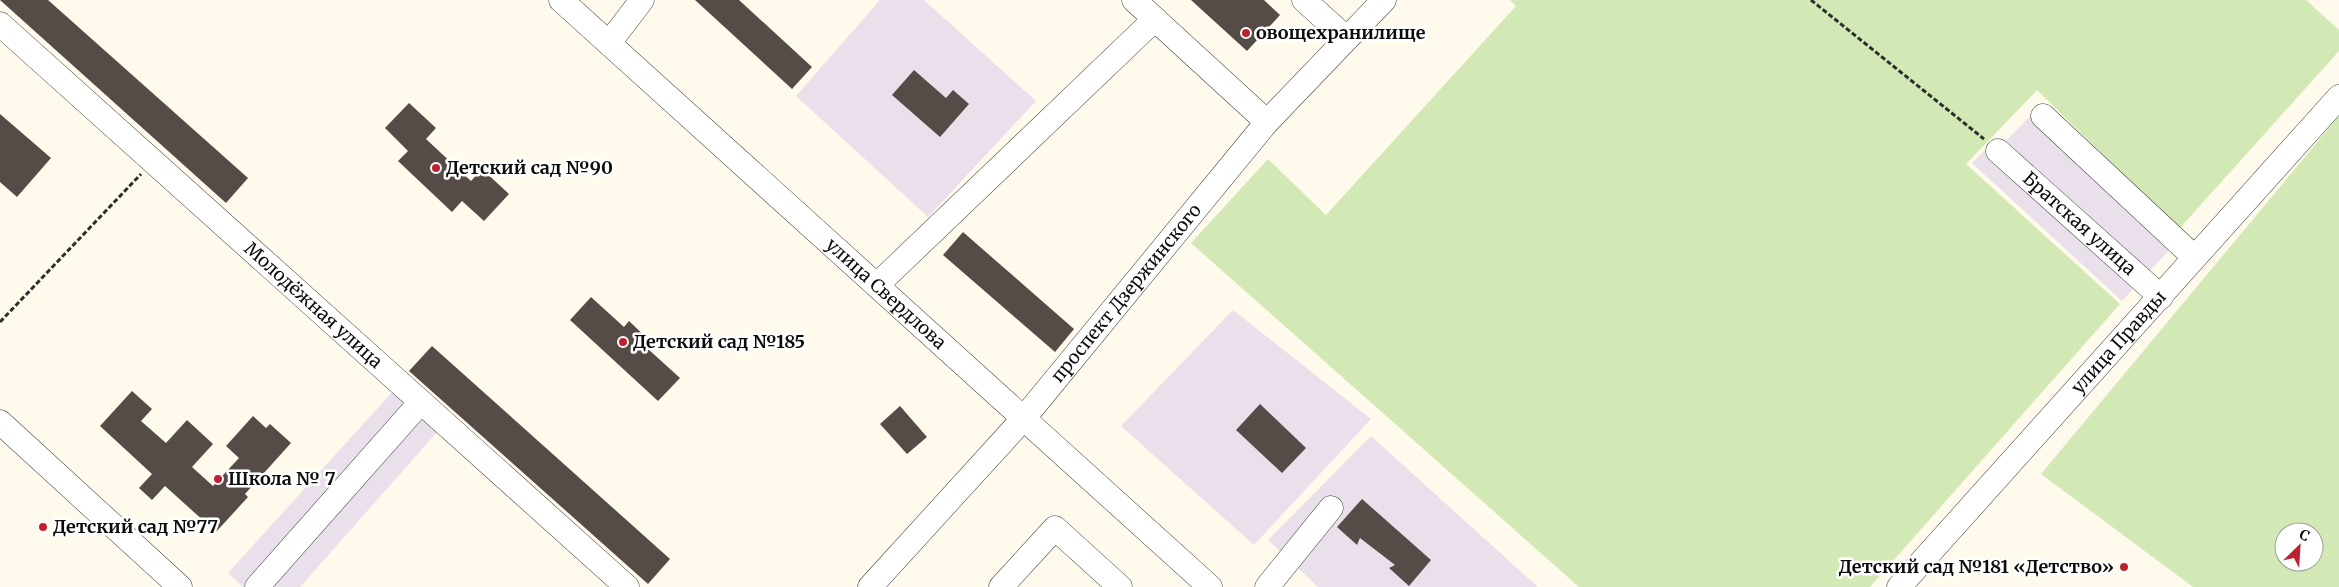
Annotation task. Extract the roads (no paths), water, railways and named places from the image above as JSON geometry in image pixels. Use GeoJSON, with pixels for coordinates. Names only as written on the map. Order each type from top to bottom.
{"type":"FeatureCollection","features":[{"type":"Feature","properties":{"kind":"street","name":"улица Свердлова"},"geometry":{"type":"LineString","coordinates":[[561,0],[1210,587]]}},
{"type":"Feature","properties":{"kind":"street"},"geometry":{"type":"LineString","coordinates":[[609,43],[642,0]]}},
{"type":"Feature","properties":{"kind":"street"},"geometry":{"type":"LineString","coordinates":[[1134,0],[1267,122]]}},
{"type":"Feature","properties":{"kind":"street"},"geometry":{"type":"LineString","coordinates":[[1304,0],[1346,38]]}},
{"type":"Feature","properties":{"kind":"street","name":"проспект Дзержинского"},"geometry":{"type":"LineString","coordinates":[[870,587],[1024,418],[1267,122],[1384,0]]}},
{"type":"Feature","properties":{"kind":"street"},"geometry":{"type":"LineString","coordinates":[[877,286],[1155,19]]}},
{"type":"Feature","properties":{"kind":"street","name":"Молодёжная улица"},"geometry":{"type":"LineString","coordinates":[[0,24],[627,587]]}},
{"type":"Feature","properties":{"kind":"street","name":"улица Правды"},"geometry":{"type":"LineString","coordinates":[[1899,587],[2161,297],[2194,256],[2339,97]]}},
{"type":"Feature","properties":{"kind":"street"},"geometry":{"type":"LineString","coordinates":[[2043,116],[2194,256]]}},
{"type":"Feature","properties":{"kind":"street","name":"Братская улица"},"geometry":{"type":"LineString","coordinates":[[1998,151],[2161,297]]}},
{"type":"Feature","properties":{"kind":"street"},"geometry":{"type":"LineString","coordinates":[[257,587],[420,403]]}},
{"type":"Feature","properties":{"kind":"street"},"geometry":{"type":"LineString","coordinates":[[0,422],[180,587]]}},
{"type":"Feature","properties":{"kind":"street"},"geometry":{"type":"LineString","coordinates":[[1267,587],[1331,508]]}},
{"type":"Feature","properties":{"kind":"street"},"geometry":{"type":"LineString","coordinates":[[1002,587],[1055,528],[1120,587]]}},
{"type":"Feature","properties":{"kind":"place","name":"овощехранилище"},"geometry":{"type":"Point","coordinates":[1246,33]}},
{"type":"Feature","properties":{"kind":"place","name":"Детский сад №90"},"geometry":{"type":"Point","coordinates":[436,168]}},
{"type":"Feature","properties":{"kind":"place","name":"Детский сад №185"},"geometry":{"type":"Point","coordinates":[623,342]}},
{"type":"Feature","properties":{"kind":"place","name":"Школа № 7"},"geometry":{"type":"Point","coordinates":[218,479]}},
{"type":"Feature","properties":{"kind":"place","name":"Детский сад №77"},"geometry":{"type":"Point","coordinates":[43,527]}},
{"type":"Feature","properties":{"kind":"place","name":"Детский сад №181 «Детство»"},"geometry":{"type":"Point","coordinates":[2124,567]}}]}
